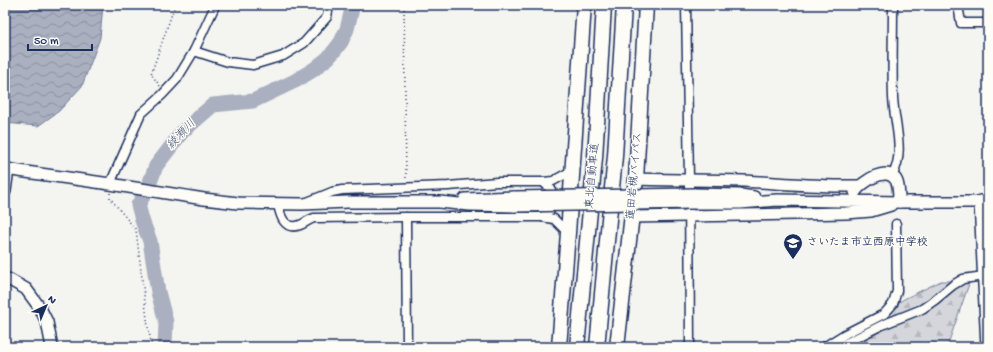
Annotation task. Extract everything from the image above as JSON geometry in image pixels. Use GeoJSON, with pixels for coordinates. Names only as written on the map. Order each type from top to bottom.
{"type":"FeatureCollection","features":[{"type":"Feature","properties":{"kind":"highway"},"geometry":{"type":"LineString","coordinates":[[559,347],[584,5]]}},
{"type":"Feature","properties":{"kind":"highway","name":"東北自動車道"},"geometry":{"type":"LineString","coordinates":[[577,347],[595,158],[604,5]]}},
{"type":"Feature","properties":{"kind":"highway","name":"東北自動車道"},"geometry":{"type":"LineString","coordinates":[[597,347],[615,156],[624,5]]}},
{"type":"Feature","properties":{"kind":"highway","name":"蓮田岩槻バイパス"},"geometry":{"type":"LineString","coordinates":[[617,347],[636,179],[646,5]]}},
{"type":"Feature","properties":{"kind":"street"},"geometry":{"type":"LineString","coordinates":[[110,184],[141,114],[177,79],[194,51],[214,5]]}},
{"type":"Feature","properties":{"kind":"street"},"geometry":{"type":"LineString","coordinates":[[194,51],[228,62],[253,65],[283,56],[304,43],[326,17],[329,5]]}},
{"type":"Feature","properties":{"kind":"street"},"geometry":{"type":"LineString","coordinates":[[686,5],[690,347]]}},
{"type":"Feature","properties":{"kind":"street"},"geometry":{"type":"LineString","coordinates":[[892,5],[893,100],[899,151],[896,169],[892,176]]}},
{"type":"Feature","properties":{"kind":"street"},"geometry":{"type":"LineString","coordinates":[[958,5],[961,23],[988,23]]}},
{"type":"Feature","properties":{"kind":"street"},"geometry":{"type":"LineString","coordinates":[[5,191],[6,169],[238,203],[302,204],[348,202],[439,202],[471,198],[515,201],[694,199],[740,195],[776,200],[984,202],[987,347]]}},
{"type":"Feature","properties":{"kind":"street"},"geometry":{"type":"LineString","coordinates":[[302,204],[332,192],[342,190],[448,186],[497,182],[543,182],[553,181],[573,170]]}},
{"type":"Feature","properties":{"kind":"street"},"geometry":{"type":"LineString","coordinates":[[849,201],[859,186],[873,177],[888,174],[897,182],[899,202]]}},
{"type":"Feature","properties":{"kind":"street"},"geometry":{"type":"LineString","coordinates":[[636,179],[744,181],[859,186]]}},
{"type":"Feature","properties":{"kind":"street"},"geometry":{"type":"LineString","coordinates":[[542,218],[551,209],[551,189],[543,182]]}},
{"type":"Feature","properties":{"kind":"street"},"geometry":{"type":"LineString","coordinates":[[632,217],[846,213],[871,211],[899,202]]}},
{"type":"Feature","properties":{"kind":"street"},"geometry":{"type":"LineString","coordinates":[[278,204],[280,216],[284,222],[292,227],[300,226],[314,218],[554,218],[568,233]]}},
{"type":"Feature","properties":{"kind":"street"},"geometry":{"type":"LineString","coordinates":[[406,217],[407,347]]}},
{"type":"Feature","properties":{"kind":"street"},"geometry":{"type":"LineString","coordinates":[[824,347],[845,334],[884,314],[893,304],[897,291],[896,224]]}},
{"type":"Feature","properties":{"kind":"street"},"geometry":{"type":"LineString","coordinates":[[838,347],[882,325],[922,309],[963,279],[986,276]]}},
{"type":"Feature","properties":{"kind":"street"},"geometry":{"type":"LineString","coordinates":[[5,278],[26,289],[40,308],[47,322],[52,347]]}},
{"type":"Feature","properties":{"kind":"path"},"geometry":{"type":"LineString","coordinates":[[164,92],[151,74],[175,5]]}},
{"type":"Feature","properties":{"kind":"path"},"geometry":{"type":"LineString","coordinates":[[404,5],[406,188]]}},
{"type":"Feature","properties":{"kind":"path"},"geometry":{"type":"LineString","coordinates":[[110,184],[110,198],[136,230],[148,328],[152,347]]}},
{"type":"Feature","properties":{"kind":"green space"},"geometry":{"type":"Polygon","coordinates":[[[941,281],[970,281],[947,347],[831,347],[904,299],[941,281]]]}},
{"type":"Feature","properties":{"kind":"water"},"geometry":{"type":"Polygon","coordinates":[[[5,5],[103,5],[100,38],[82,86],[59,111],[38,126],[5,123],[5,5]]]}},
{"type":"Feature","properties":{"kind":"waterway","name":"綾瀬川"},"geometry":{"type":"LineString","coordinates":[[165,347],[166,322],[158,292],[150,241],[138,205],[147,190],[156,166],[183,131],[213,105],[253,101],[295,81],[313,70],[328,58],[341,42],[347,29],[353,5]]}},
{"type":"Feature","properties":{"kind":"place","name":"さいたま市立西原中学校"},"geometry":{"type":"Point","coordinates":[793,260]}}]}
